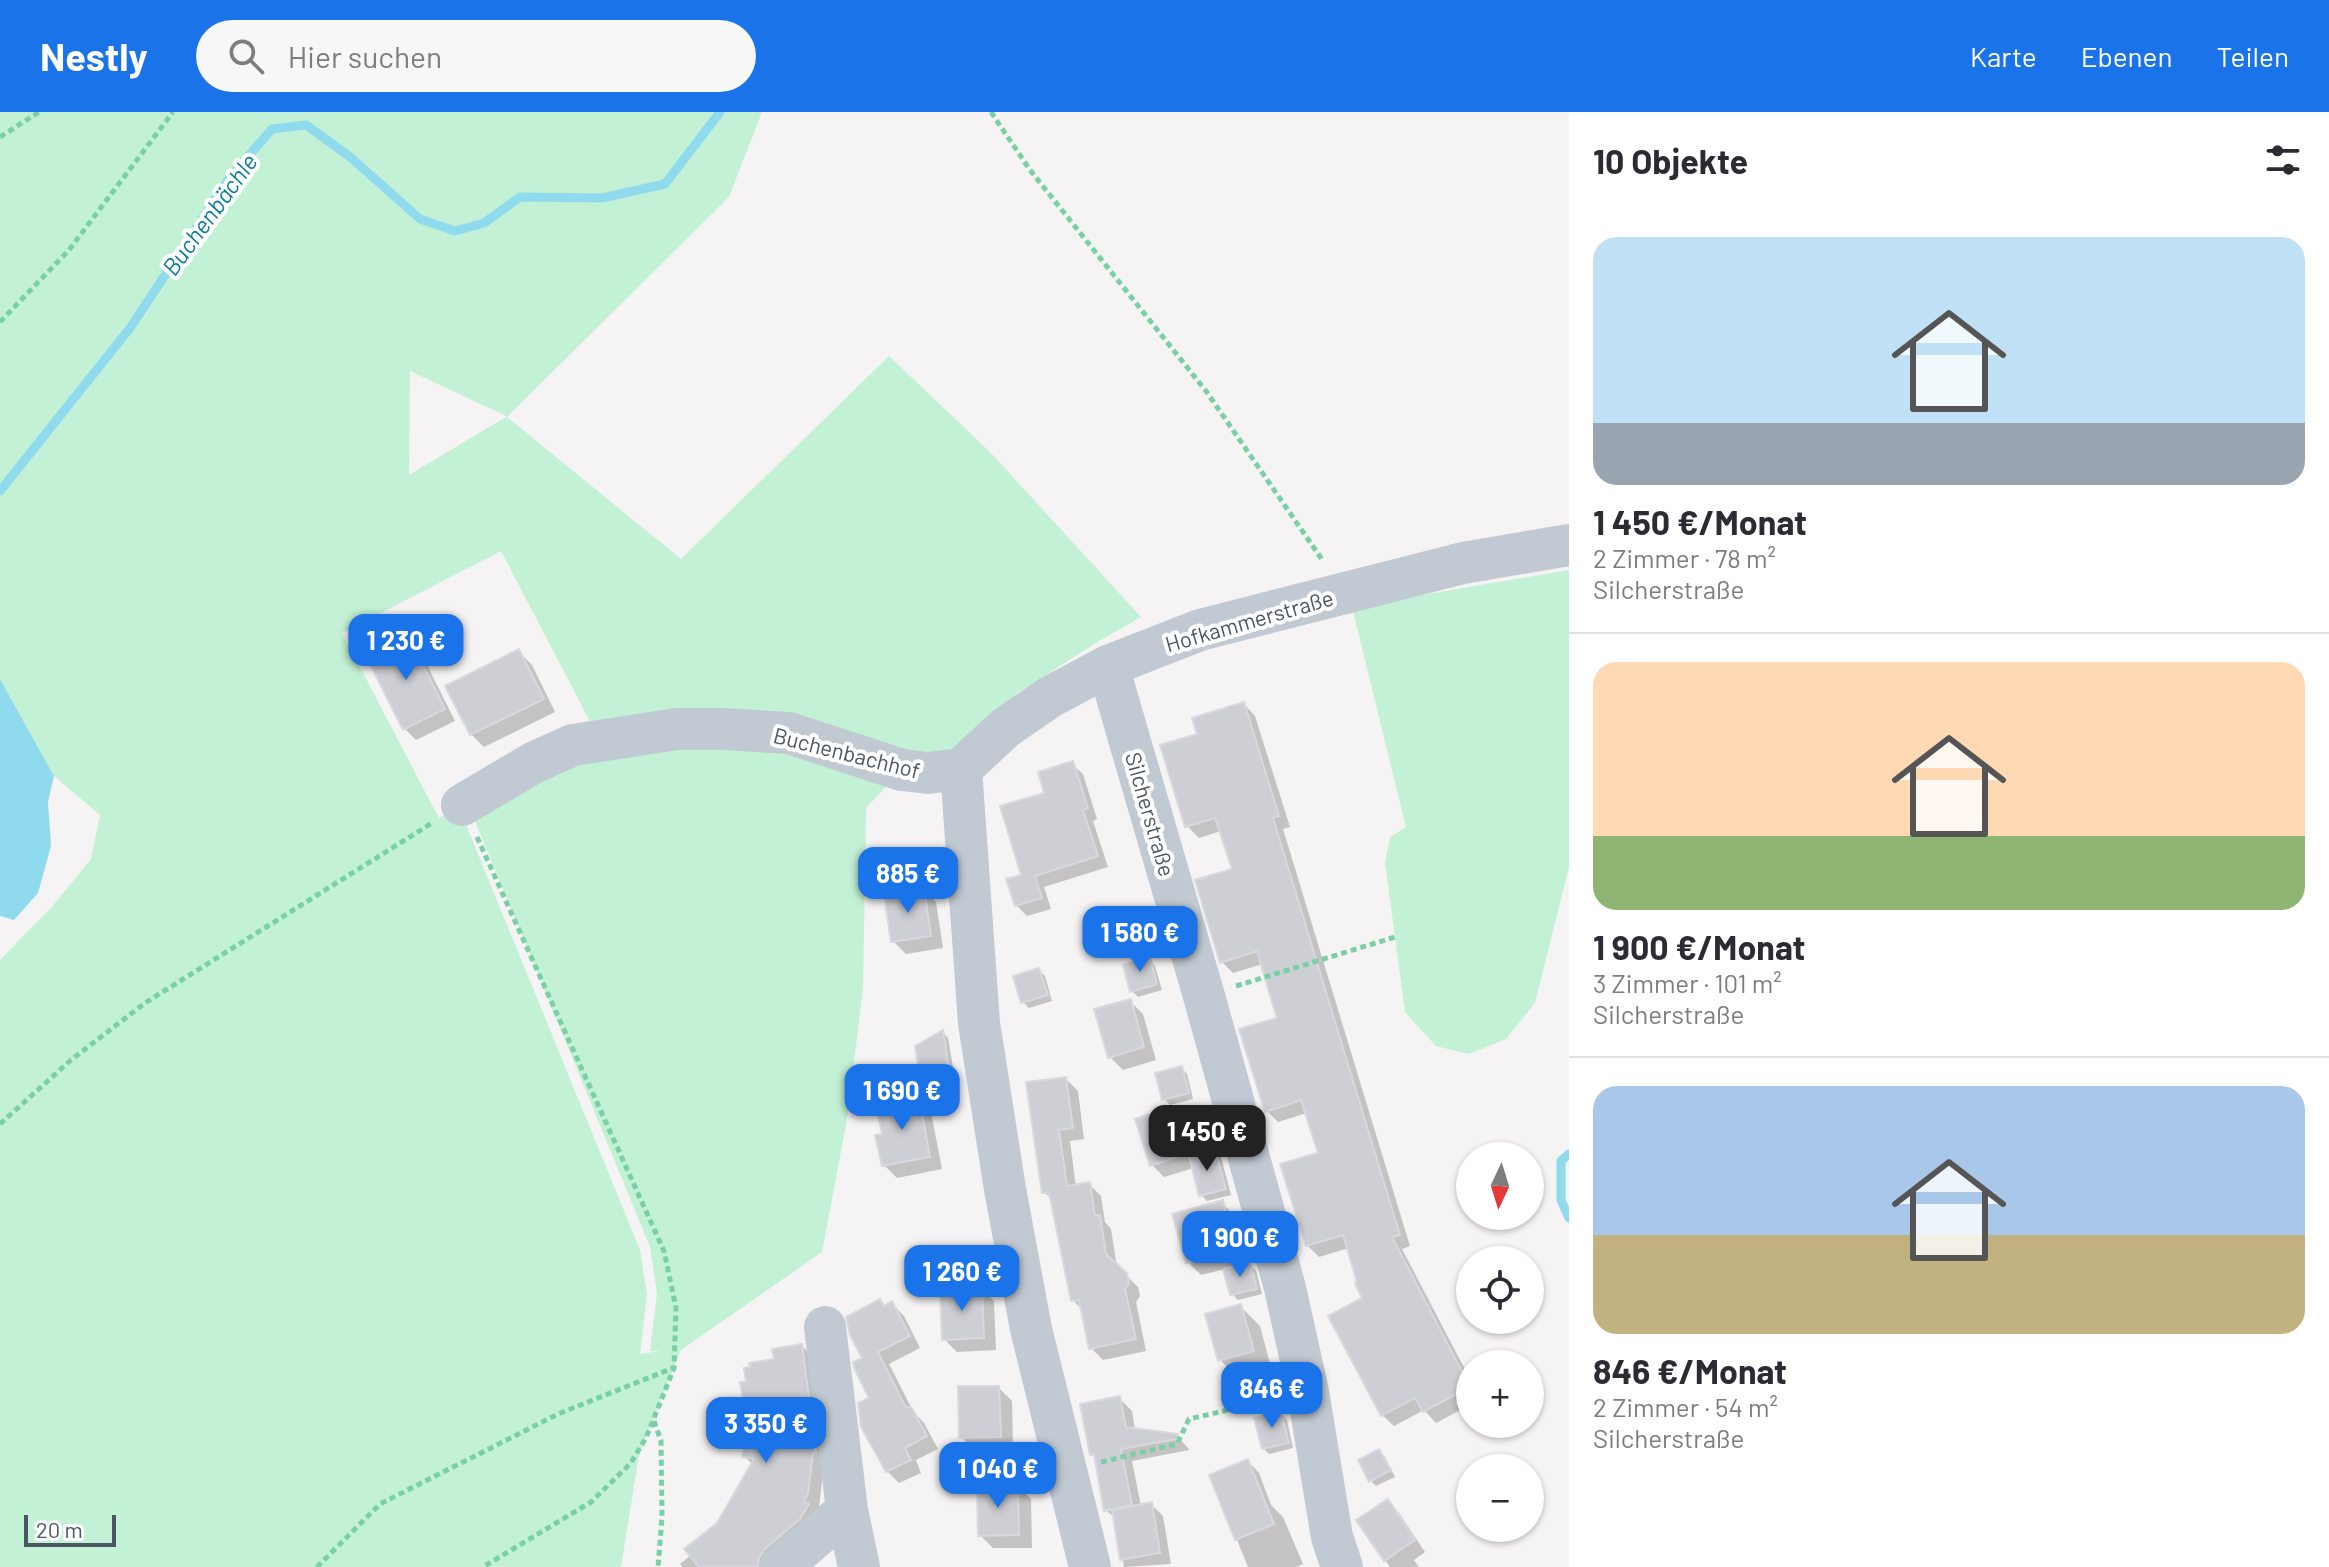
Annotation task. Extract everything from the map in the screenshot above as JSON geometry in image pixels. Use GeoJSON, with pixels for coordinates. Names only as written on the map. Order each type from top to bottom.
{"type":"FeatureCollection","features":[{"type":"Feature","properties":{"kind":"street","name":"Hofkammerstraße"},"geometry":{"type":"LineString","coordinates":[[961,769],[1005,728],[1050,697],[1108,666],[1200,630],[1463,563],[1569,545]]}},
{"type":"Feature","properties":{"kind":"street","name":"Silcherstraße"},"geometry":{"type":"LineString","coordinates":[[1108,666],[1285,1288],[1308,1392],[1332,1537],[1342,1567]]}},
{"type":"Feature","properties":{"kind":"street","name":"Buchenbachhof"},"geometry":{"type":"LineString","coordinates":[[462,805],[533,763],[573,745],[677,729],[789,733],[902,770],[928,773],[961,769]]}},
{"type":"Feature","properties":{"kind":"street"},"geometry":{"type":"LineString","coordinates":[[961,769],[979,1023],[1005,1189],[1031,1329],[1090,1567]]}},
{"type":"Feature","properties":{"kind":"street"},"geometry":{"type":"LineString","coordinates":[[825,1327],[847,1510],[859,1567]]}},
{"type":"Feature","properties":{"kind":"street"},"geometry":{"type":"LineString","coordinates":[[781,1567],[847,1510]]}},
{"type":"Feature","properties":{"kind":"path"},"geometry":{"type":"LineString","coordinates":[[0,137],[39,112]]}},
{"type":"Feature","properties":{"kind":"path"},"geometry":{"type":"LineString","coordinates":[[0,322],[69,250],[173,112]]}},
{"type":"Feature","properties":{"kind":"path"},"geometry":{"type":"LineString","coordinates":[[991,112],[1030,170],[1206,391],[1345,593]]}},
{"type":"Feature","properties":{"kind":"path"},"geometry":{"type":"LineString","coordinates":[[0,1124],[71,1060],[145,1003],[462,805],[664,1251],[676,1308],[674,1368],[646,1438],[630,1464],[591,1502],[483,1567]]}},
{"type":"Feature","properties":{"kind":"path"},"geometry":{"type":"LineString","coordinates":[[1204,996],[1395,937]]}},
{"type":"Feature","properties":{"kind":"path"},"geometry":{"type":"LineString","coordinates":[[317,1567],[380,1504],[558,1414],[674,1368]]}},
{"type":"Feature","properties":{"kind":"path"},"geometry":{"type":"LineString","coordinates":[[1066,1472],[1177,1444],[1189,1419],[1308,1392]]}},
{"type":"Feature","properties":{"kind":"path"},"geometry":{"type":"LineString","coordinates":[[653,1420],[661,1441],[662,1517],[658,1567]]}},
{"type":"Feature","properties":{"kind":"green space"},"geometry":{"type":"Polygon","coordinates":[[[0,112],[762,112],[729,197],[507,417],[681,559],[889,356],[991,453],[1141,617],[1015,695],[947,756],[905,753],[802,723],[676,717],[593,727],[501,551],[342,633],[439,818],[458,805],[640,1250],[647,1294],[640,1354],[661,1351],[650,1351],[657,1294],[650,1247],[468,804],[537,763],[584,744],[662,731],[715,729],[787,735],[902,770],[866,808],[863,988],[847,1119],[822,1252],[681,1350],[639,1455],[621,1567],[0,1567],[0,960],[51,908],[91,859],[100,815],[54,776],[0,679],[0,112]],[[410,371],[409,475],[506,417],[410,371]]]}},
{"type":"Feature","properties":{"kind":"green space"},"geometry":{"type":"Polygon","coordinates":[[[1569,570],[1569,867],[1535,1003],[1506,1039],[1469,1054],[1436,1046],[1405,1012],[1385,862],[1390,837],[1406,827],[1352,607],[1569,570]]]}},
{"type":"Feature","properties":{"kind":"water"},"geometry":{"type":"Polygon","coordinates":[[[0,679],[54,776],[48,802],[51,846],[38,893],[14,920],[0,916],[0,679]]]}},
{"type":"Feature","properties":{"kind":"building"},"geometry":{"type":"Polygon","coordinates":[[[408,635],[445,709],[403,730],[366,656],[408,635]]]}},
{"type":"Feature","properties":{"kind":"building"},"geometry":{"type":"Polygon","coordinates":[[[519,649],[544,699],[470,735],[445,686],[519,649]]]}},
{"type":"Feature","properties":{"kind":"building"},"geometry":{"type":"Polygon","coordinates":[[[1244,702],[1279,816],[1273,818],[1400,1235],[1392,1237],[1456,1360],[1456,1394],[1423,1412],[1415,1398],[1381,1416],[1328,1316],[1362,1298],[1343,1235],[1306,1246],[1280,1164],[1318,1153],[1301,1100],[1265,1112],[1239,1029],[1277,1018],[1257,951],[1220,963],[1195,880],[1232,869],[1215,818],[1185,827],[1160,745],[1197,734],[1192,718],[1244,702]]]}},
{"type":"Feature","properties":{"kind":"building"},"geometry":{"type":"Polygon","coordinates":[[[1073,761],[1088,808],[1083,810],[1098,856],[1035,876],[1042,898],[1015,906],[1006,879],[1021,875],[1000,806],[1044,793],[1038,772],[1073,761]]]}},
{"type":"Feature","properties":{"kind":"building"},"geometry":{"type":"Polygon","coordinates":[[[924,887],[931,936],[891,942],[884,894],[924,887]]]}},
{"type":"Feature","properties":{"kind":"building"},"geometry":{"type":"Polygon","coordinates":[[[1150,957],[1157,984],[1130,992],[1123,965],[1150,957]]]}},
{"type":"Feature","properties":{"kind":"building"},"geometry":{"type":"Polygon","coordinates":[[[1039,968],[1048,995],[1021,1003],[1013,976],[1039,968]]]}},
{"type":"Feature","properties":{"kind":"building"},"geometry":{"type":"Polygon","coordinates":[[[1131,999],[1144,1047],[1108,1058],[1094,1009],[1131,999]]]}},
{"type":"Feature","properties":{"kind":"building"},"geometry":{"type":"Polygon","coordinates":[[[943,1030],[949,1068],[919,1072],[915,1046],[943,1030]]]}},
{"type":"Feature","properties":{"kind":"building"},"geometry":{"type":"Polygon","coordinates":[[[1182,1066],[1189,1093],[1162,1100],[1155,1073],[1182,1066]]]}},
{"type":"Feature","properties":{"kind":"building"},"geometry":{"type":"Polygon","coordinates":[[[1066,1077],[1073,1128],[1059,1130],[1067,1186],[1090,1182],[1095,1215],[1100,1215],[1106,1254],[1127,1273],[1129,1284],[1125,1289],[1136,1339],[1089,1349],[1079,1300],[1071,1301],[1049,1192],[1042,1193],[1026,1082],[1066,1077]]]}},
{"type":"Feature","properties":{"kind":"building"},"geometry":{"type":"Polygon","coordinates":[[[919,1097],[930,1157],[882,1166],[875,1135],[882,1134],[876,1106],[919,1097]]]}},
{"type":"Feature","properties":{"kind":"building"},"geometry":{"type":"Polygon","coordinates":[[[1171,1107],[1186,1154],[1150,1166],[1135,1119],[1171,1107]]]}},
{"type":"Feature","properties":{"kind":"building"},"geometry":{"type":"Polygon","coordinates":[[[1215,1149],[1226,1189],[1199,1196],[1189,1156],[1215,1149]]]}},
{"type":"Feature","properties":{"kind":"building"},"geometry":{"type":"Polygon","coordinates":[[[1223,1200],[1236,1250],[1186,1263],[1172,1214],[1223,1200]]]}},
{"type":"Feature","properties":{"kind":"building"},"geometry":{"type":"Polygon","coordinates":[[[1250,1262],[1257,1289],[1230,1295],[1223,1269],[1250,1262]]]}},
{"type":"Feature","properties":{"kind":"building"},"geometry":{"type":"Polygon","coordinates":[[[982,1286],[984,1338],[942,1340],[940,1288],[982,1286]]]}},
{"type":"Feature","properties":{"kind":"building"},"geometry":{"type":"Polygon","coordinates":[[[880,1299],[884,1306],[892,1301],[910,1336],[878,1352],[905,1406],[912,1408],[927,1436],[905,1448],[911,1460],[886,1472],[861,1427],[858,1403],[869,1398],[854,1368],[853,1362],[862,1358],[850,1335],[846,1317],[880,1299]]]}},
{"type":"Feature","properties":{"kind":"building"},"geometry":{"type":"Polygon","coordinates":[[[1241,1304],[1254,1351],[1218,1361],[1205,1314],[1241,1304]]]}},
{"type":"Feature","properties":{"kind":"building"},"geometry":{"type":"Polygon","coordinates":[[[802,1344],[816,1453],[813,1453],[808,1494],[804,1501],[809,1504],[800,1519],[765,1549],[758,1567],[699,1567],[684,1549],[717,1523],[754,1459],[742,1457],[747,1424],[740,1382],[746,1382],[744,1368],[750,1367],[749,1363],[774,1359],[772,1349],[802,1344]]]}},
{"type":"Feature","properties":{"kind":"building"},"geometry":{"type":"Polygon","coordinates":[[[958,1386],[999,1386],[1001,1437],[959,1438],[958,1386]]]}},
{"type":"Feature","properties":{"kind":"building"},"geometry":{"type":"Polygon","coordinates":[[[1120,1396],[1126,1427],[1178,1434],[1178,1439],[1121,1449],[1132,1505],[1104,1511],[1094,1454],[1090,1455],[1080,1404],[1120,1396]]]}},
{"type":"Feature","properties":{"kind":"building"},"geometry":{"type":"Polygon","coordinates":[[[1281,1412],[1289,1443],[1262,1449],[1254,1418],[1281,1412]]]}},
{"type":"Feature","properties":{"kind":"building"},"geometry":{"type":"Polygon","coordinates":[[[1379,1449],[1391,1470],[1369,1482],[1358,1460],[1379,1449]]]}},
{"type":"Feature","properties":{"kind":"building"},"geometry":{"type":"Polygon","coordinates":[[[1248,1459],[1274,1524],[1235,1540],[1209,1475],[1248,1459]]]}},
{"type":"Feature","properties":{"kind":"building"},"geometry":{"type":"Polygon","coordinates":[[[1018,1484],[1019,1535],[978,1536],[977,1485],[1018,1484]]]}},
{"type":"Feature","properties":{"kind":"building"},"geometry":{"type":"Polygon","coordinates":[[[1388,1499],[1415,1540],[1384,1561],[1356,1520],[1388,1499]]]}},
{"type":"Feature","properties":{"kind":"building"},"geometry":{"type":"Polygon","coordinates":[[[1152,1502],[1160,1553],[1120,1560],[1112,1510],[1152,1502]]]}},
{"type":"Feature","properties":{"kind":"waterway","name":"Buchenbächle"},"geometry":{"type":"LineString","coordinates":[[0,491],[130,328],[230,177],[272,129],[306,125],[349,156],[420,219],[455,231],[484,223],[520,197],[602,198],[665,184],[720,112]]}},
{"type":"Feature","properties":{"kind":"waterway"},"geometry":{"type":"LineString","coordinates":[[1569,1154],[1561,1161],[1561,1200],[1569,1218]]}}]}
